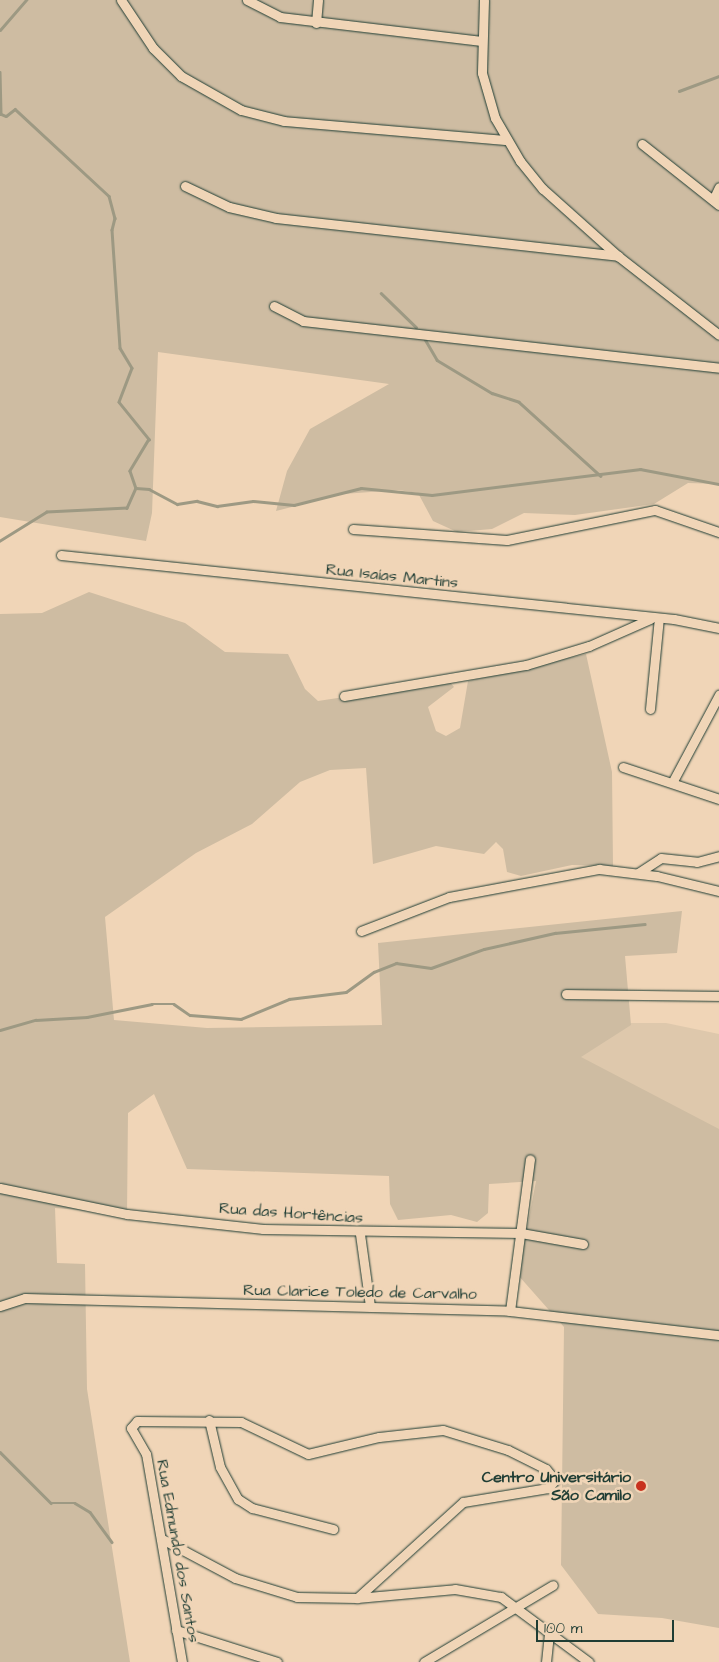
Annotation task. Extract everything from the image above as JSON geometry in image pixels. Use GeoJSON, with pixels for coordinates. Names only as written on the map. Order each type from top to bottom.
{"type":"FeatureCollection","features":[{"type":"Feature","properties":{"kind":"street"},"geometry":{"type":"LineString","coordinates":[[121,0],[152,48],[181,76],[241,110],[284,121],[506,140]]}},
{"type":"Feature","properties":{"kind":"street"},"geometry":{"type":"LineString","coordinates":[[247,0],[280,17],[316,23],[480,41]]}},
{"type":"Feature","properties":{"kind":"street"},"geometry":{"type":"LineString","coordinates":[[316,23],[318,0]]}},
{"type":"Feature","properties":{"kind":"street"},"geometry":{"type":"LineString","coordinates":[[484,0],[480,41],[487,95],[506,140],[543,189],[618,256],[719,334]]}},
{"type":"Feature","properties":{"kind":"street"},"geometry":{"type":"LineString","coordinates":[[642,144],[716,202],[719,187]]}},
{"type":"Feature","properties":{"kind":"street"},"geometry":{"type":"LineString","coordinates":[[185,186],[229,207],[276,218],[618,256]]}},
{"type":"Feature","properties":{"kind":"street"},"geometry":{"type":"LineString","coordinates":[[274,306],[303,321],[719,368]]}},
{"type":"Feature","properties":{"kind":"street"},"geometry":{"type":"LineString","coordinates":[[353,529],[507,540],[655,510],[719,532]]}},
{"type":"Feature","properties":{"kind":"street","name":"Rua Isaías Martins"},"geometry":{"type":"LineString","coordinates":[[60,555],[655,619],[719,628]]}},
{"type":"Feature","properties":{"kind":"street"},"geometry":{"type":"LineString","coordinates":[[344,696],[526,665],[589,646],[655,619],[650,710]]}},
{"type":"Feature","properties":{"kind":"street"},"geometry":{"type":"LineString","coordinates":[[673,781],[719,695]]}},
{"type":"Feature","properties":{"kind":"street"},"geometry":{"type":"LineString","coordinates":[[623,767],[673,781],[719,799]]}},
{"type":"Feature","properties":{"kind":"street"},"geometry":{"type":"LineString","coordinates":[[638,873],[662,858],[697,862],[719,856]]}},
{"type":"Feature","properties":{"kind":"street"},"geometry":{"type":"LineString","coordinates":[[361,932],[448,897],[599,869],[638,873],[719,891]]}},
{"type":"Feature","properties":{"kind":"street"},"geometry":{"type":"LineString","coordinates":[[566,994],[719,996]]}},
{"type":"Feature","properties":{"kind":"street"},"geometry":{"type":"LineString","coordinates":[[510,1311],[530,1159]]}},
{"type":"Feature","properties":{"kind":"street","name":"Rua das Hortências"},"geometry":{"type":"LineString","coordinates":[[0,1188],[127,1214],[360,1234],[521,1234],[583,1244]]}},
{"type":"Feature","properties":{"kind":"street"},"geometry":{"type":"LineString","coordinates":[[360,1234],[370,1306]]}},
{"type":"Feature","properties":{"kind":"street","name":"Rua Clarice Toledo de Carvalho"},"geometry":{"type":"LineString","coordinates":[[0,1306],[26,1298],[510,1311],[719,1335]]}},
{"type":"Feature","properties":{"kind":"street"},"geometry":{"type":"LineString","coordinates":[[333,1529],[252,1508],[238,1499],[220,1467],[209,1420],[249,1424],[308,1454],[380,1437],[430,1430],[457,1432],[546,1469],[555,1480],[548,1488],[463,1502],[357,1598]]}},
{"type":"Feature","properties":{"kind":"street","name":"Rua Edmundo dos Santos"},"geometry":{"type":"LineString","coordinates":[[182,1662],[162,1539],[144,1448],[131,1428],[137,1421],[209,1420]]}},
{"type":"Feature","properties":{"kind":"street"},"geometry":{"type":"LineString","coordinates":[[162,1539],[263,1590],[296,1597],[357,1598],[455,1589],[488,1593],[516,1605],[549,1633],[589,1662]]}},
{"type":"Feature","properties":{"kind":"street"},"geometry":{"type":"LineString","coordinates":[[424,1662],[516,1605],[553,1585]]}},
{"type":"Feature","properties":{"kind":"street"},"geometry":{"type":"LineString","coordinates":[[176,1630],[277,1662]]}},
{"type":"Feature","properties":{"kind":"street"},"geometry":{"type":"LineString","coordinates":[[546,1662],[549,1633]]}},
{"type":"Feature","properties":{"kind":"shaded area"},"geometry":{"type":"Polygon","coordinates":[[[0,0],[719,0],[719,484],[688,483],[654,504],[575,515],[524,513],[492,529],[457,532],[433,521],[418,493],[398,490],[343,494],[276,511],[287,471],[310,429],[389,384],[158,352],[152,513],[146,541],[0,517],[0,0]]]}},
{"type":"Feature","properties":{"kind":"shaded area"},"geometry":{"type":"Polygon","coordinates":[[[89,592],[185,623],[225,652],[288,654],[305,689],[318,701],[449,681],[454,687],[428,707],[436,731],[446,736],[460,728],[468,681],[586,654],[612,772],[613,866],[572,865],[521,876],[507,872],[503,849],[496,842],[484,854],[436,846],[373,864],[366,768],[330,770],[300,782],[252,824],[196,853],[105,917],[114,1020],[207,1028],[382,1025],[378,943],[682,911],[677,953],[625,956],[631,1025],[581,1057],[719,1129],[719,1628],[662,1618],[598,1614],[561,1565],[564,1327],[518,1275],[536,1181],[489,1184],[488,1213],[477,1222],[451,1215],[398,1220],[390,1204],[389,1176],[187,1169],[154,1094],[128,1113],[127,1214],[55,1208],[57,1263],[85,1264],[87,1389],[130,1662],[0,1662],[0,614],[42,613],[89,592]]]}},
{"type":"Feature","properties":{"kind":"shaded area"},"geometry":{"type":"Polygon","coordinates":[[[566,1023],[666,1023],[719,1034],[719,1196],[537,1161],[566,1023]]]}},
{"type":"Feature","properties":{"kind":"waterway"},"geometry":{"type":"LineString","coordinates":[[0,30],[26,0]]}},
{"type":"Feature","properties":{"kind":"waterway"},"geometry":{"type":"LineString","coordinates":[[0,72],[1,114],[6,116],[15,109],[109,196],[115,218],[112,230],[120,348],[132,368],[119,402],[149,439],[130,471],[136,488],[127,508],[47,512],[0,541]]}},
{"type":"Feature","properties":{"kind":"waterway"},"geometry":{"type":"LineString","coordinates":[[679,91],[719,76]]}},
{"type":"Feature","properties":{"kind":"waterway"},"geometry":{"type":"LineString","coordinates":[[381,293],[416,327]]}},
{"type":"Feature","properties":{"kind":"waterway"},"geometry":{"type":"LineString","coordinates":[[425,339],[437,360],[492,393],[519,402],[601,476]]}},
{"type":"Feature","properties":{"kind":"waterway"},"geometry":{"type":"LineString","coordinates":[[136,488],[149,489],[177,504],[197,501],[217,506],[253,501],[294,505],[361,488],[432,495],[640,469],[719,484]]}},
{"type":"Feature","properties":{"kind":"waterway"},"geometry":{"type":"LineString","coordinates":[[0,1030],[36,1020],[87,1017],[152,1004],[174,1004],[190,1015],[241,1019],[289,999],[346,992],[374,972],[396,963],[431,968],[484,949],[555,933],[645,924]]}},
{"type":"Feature","properties":{"kind":"waterway"},"geometry":{"type":"LineString","coordinates":[[0,1452],[51,1503],[75,1503],[90,1512],[112,1542]]}},
{"type":"Feature","properties":{"kind":"place","name":"Centro Universitário São Camilo"},"geometry":{"type":"Point","coordinates":[641,1486]}}]}
